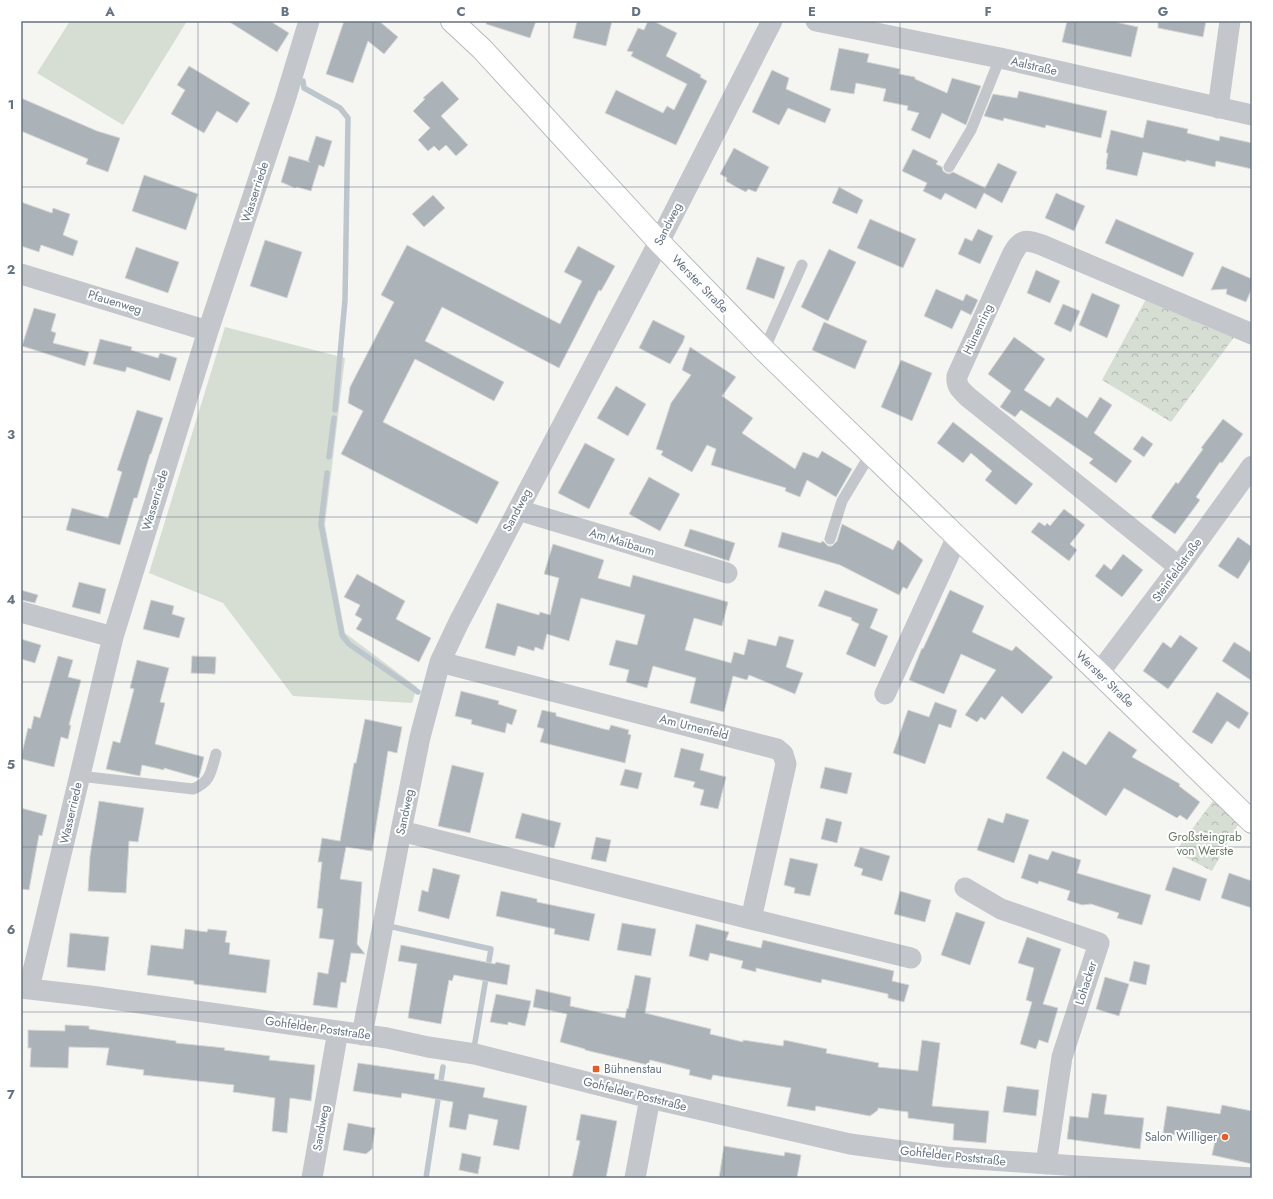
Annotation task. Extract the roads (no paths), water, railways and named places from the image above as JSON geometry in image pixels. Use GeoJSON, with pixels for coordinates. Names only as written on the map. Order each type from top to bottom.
{"type":"FeatureCollection","features":[{"type":"Feature","properties":{"kind":"main road","name":"Werster Straße"},"geometry":{"type":"LineString","coordinates":[[452,21],[482,49],[659,242],[764,350],[1252,822]]}},
{"type":"Feature","properties":{"kind":"street","name":"Wasserriede"},"geometry":{"type":"LineString","coordinates":[[25,988],[113,637],[208,331],[285,100],[309,21]]}},
{"type":"Feature","properties":{"kind":"street","name":"Sandweg"},"geometry":{"type":"LineString","coordinates":[[362,1035],[420,737],[440,662],[459,622],[659,242],[772,21]]}},
{"type":"Feature","properties":{"kind":"street","name":"Aalstraße"},"geometry":{"type":"LineString","coordinates":[[816,21],[1000,58],[1252,115]]}},
{"type":"Feature","properties":{"kind":"street"},"geometry":{"type":"LineString","coordinates":[[1218,108],[1230,21]]}},
{"type":"Feature","properties":{"kind":"street","name":"Hünenring"},"geometry":{"type":"LineString","coordinates":[[1179,567],[968,397],[956,383],[957,376],[1012,255],[1018,245],[1024,240],[1042,244],[1252,334]]}},
{"type":"Feature","properties":{"kind":"street","name":"Pfauenweg"},"geometry":{"type":"LineString","coordinates":[[21,274],[208,331]]}},
{"type":"Feature","properties":{"kind":"street","name":"Steinfeldstraße"},"geometry":{"type":"LineString","coordinates":[[1099,673],[1179,567],[1252,466]]}},
{"type":"Feature","properties":{"kind":"street","name":"Am Maibaum"},"geometry":{"type":"LineString","coordinates":[[518,510],[727,573]]}},
{"type":"Feature","properties":{"kind":"street"},"geometry":{"type":"LineString","coordinates":[[885,694],[957,538]]}},
{"type":"Feature","properties":{"kind":"street"},"geometry":{"type":"LineString","coordinates":[[21,612],[113,637]]}},
{"type":"Feature","properties":{"kind":"street","name":"Am Urnenfeld"},"geometry":{"type":"LineString","coordinates":[[440,662],[777,749],[783,754],[786,764],[751,919]]}},
{"type":"Feature","properties":{"kind":"street"},"geometry":{"type":"LineString","coordinates":[[401,831],[911,958]]}},
{"type":"Feature","properties":{"kind":"street","name":"Lohacker"},"geometry":{"type":"LineString","coordinates":[[965,888],[1001,909],[1099,943],[1062,1057],[1046,1164]]}},
{"type":"Feature","properties":{"kind":"street","name":"Gohfelder Poststraße"},"geometry":{"type":"LineString","coordinates":[[25,988],[387,1038],[428,1047],[476,1054],[650,1098],[850,1144],[946,1157],[1252,1178]]}},
{"type":"Feature","properties":{"kind":"street","name":"Sandweg"},"geometry":{"type":"LineString","coordinates":[[312,1178],[338,1031]]}},
{"type":"Feature","properties":{"kind":"street"},"geometry":{"type":"LineString","coordinates":[[635,1178],[650,1098]]}},
{"type":"Feature","properties":{"kind":"lane"},"geometry":{"type":"LineString","coordinates":[[949,167],[971,130],[1000,58]]}},
{"type":"Feature","properties":{"kind":"lane"},"geometry":{"type":"LineString","coordinates":[[764,350],[802,265]]}},
{"type":"Feature","properties":{"kind":"lane"},"geometry":{"type":"LineString","coordinates":[[830,539],[842,501],[871,453]]}},
{"type":"Feature","properties":{"kind":"lane"},"geometry":{"type":"LineString","coordinates":[[79,776],[193,788],[202,785],[209,777],[216,754]]}},
{"type":"Feature","properties":{"kind":"waterway"},"geometry":{"type":"LineString","coordinates":[[303,81],[304,88],[340,108],[348,118],[345,300],[335,410]]}},
{"type":"Feature","properties":{"kind":"waterway"},"geometry":{"type":"LineString","coordinates":[[329,457],[334,418]]}},
{"type":"Feature","properties":{"kind":"waterway"},"geometry":{"type":"LineString","coordinates":[[327,473],[321,524],[342,635],[349,644],[418,692]]}},
{"type":"Feature","properties":{"kind":"waterway"},"geometry":{"type":"LineString","coordinates":[[393,927],[491,949],[474,1048]]}},
{"type":"Feature","properties":{"kind":"waterway"},"geometry":{"type":"LineString","coordinates":[[426,1178],[443,1067]]}},
{"type":"Feature","properties":{"kind":"place","name":"Bühnenstau"},"geometry":{"type":"Point","coordinates":[596,1069]}},
{"type":"Feature","properties":{"kind":"place","name":"Salon Williger"},"geometry":{"type":"Point","coordinates":[1225,1137]}},
{"type":"Feature","properties":{"kind":"park label","name":"Großsteingrab von Werste"},"geometry":{"type":"Point","coordinates":[1205,844]}}]}
